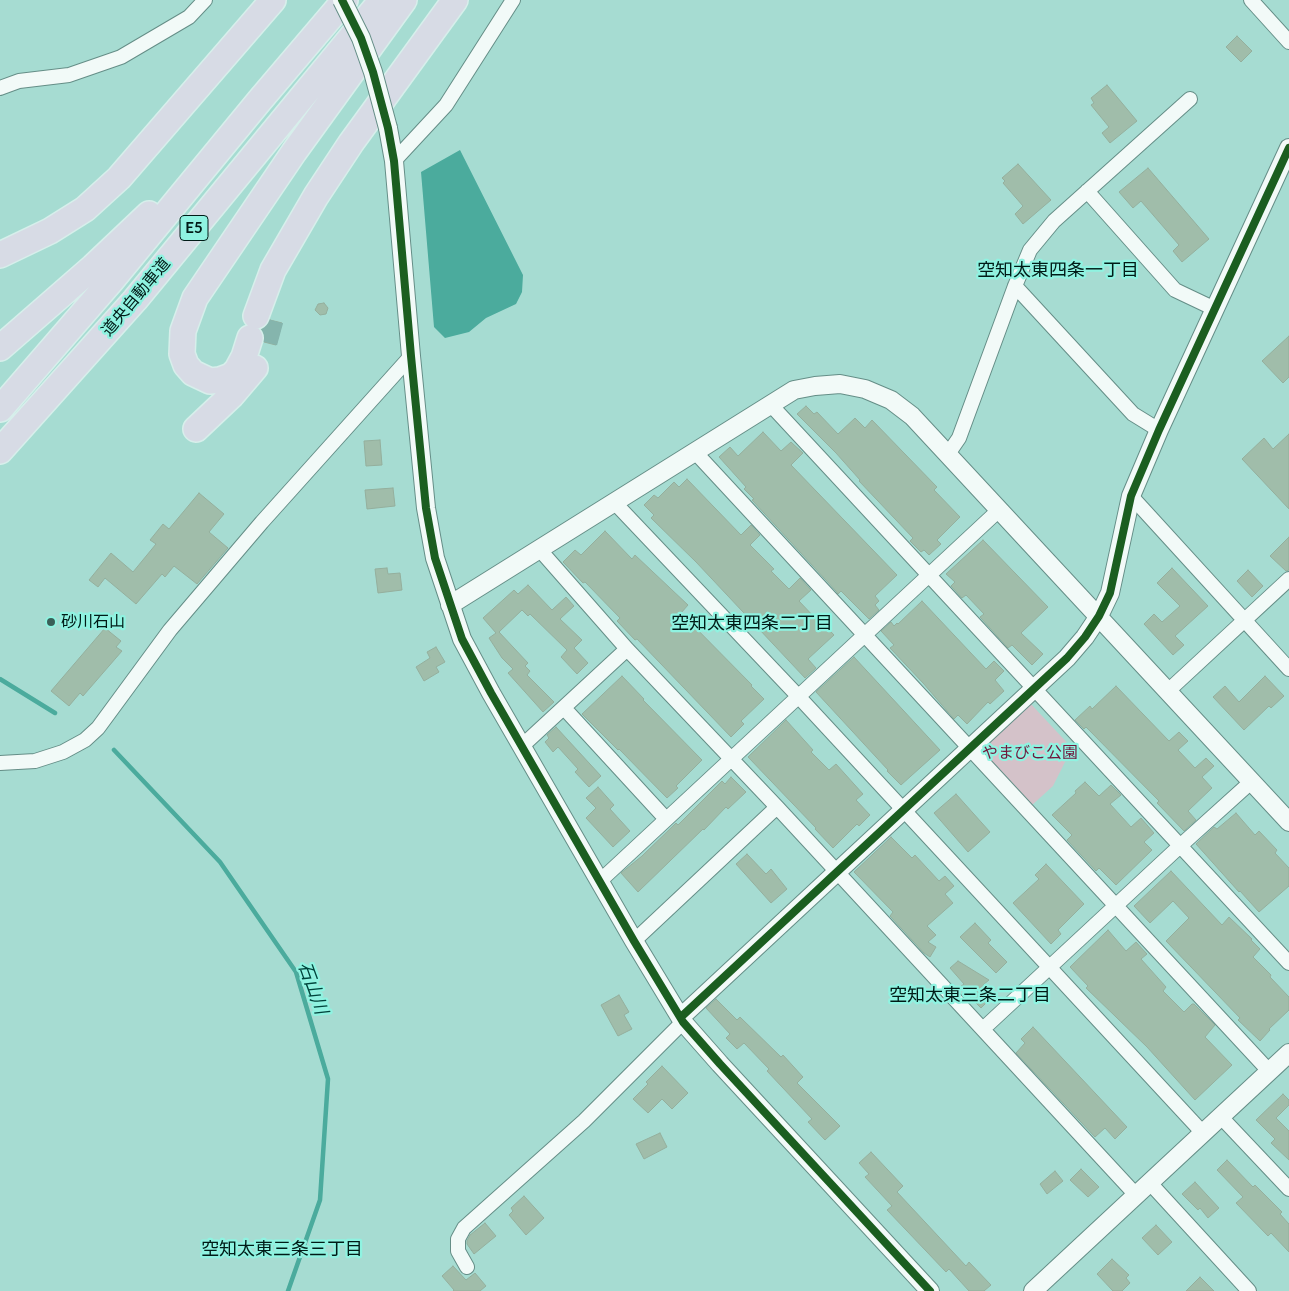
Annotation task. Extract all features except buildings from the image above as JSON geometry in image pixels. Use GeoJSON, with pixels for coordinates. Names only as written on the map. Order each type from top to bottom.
{"type":"FeatureCollection","features":[{"type":"Feature","properties":{"kind":"highway"},"geometry":{"type":"LineString","coordinates":[[0,255],[50,232],[86,209],[119,178],[273,0]]}},
{"type":"Feature","properties":{"kind":"highway","name":"道央自動車道"},"geometry":{"type":"LineString","coordinates":[[0,409],[111,281],[344,0]]}},
{"type":"Feature","properties":{"kind":"highway","name":"道央自動車道"},"geometry":{"type":"LineString","coordinates":[[0,451],[135,300],[382,0]]}},
{"type":"Feature","properties":{"kind":"highway"},"geometry":{"type":"LineString","coordinates":[[261,329],[237,370],[231,376],[210,381],[193,373],[186,365],[182,354],[183,332],[195,298],[294,152],[404,0]]}},
{"type":"Feature","properties":{"kind":"highway"},"geometry":{"type":"LineString","coordinates":[[196,429],[247,379],[256,366],[261,329],[290,242],[316,196],[351,144],[455,0]]}},
{"type":"Feature","properties":{"kind":"highway"},"geometry":{"type":"LineString","coordinates":[[0,348],[93,267],[150,213],[260,100]]}},
{"type":"Feature","properties":{"kind":"street"},"geometry":{"type":"LineString","coordinates":[[0,88],[19,81],[69,75],[121,58],[189,17],[204,0]]}},
{"type":"Feature","properties":{"kind":"street"},"geometry":{"type":"LineString","coordinates":[[344,0],[361,38],[373,72],[388,128],[394,161],[426,508],[435,558],[462,639],[491,693],[634,941],[682,1020],[720,1064],[930,1291]]}},
{"type":"Feature","properties":{"kind":"street"},"geometry":{"type":"LineString","coordinates":[[394,161],[446,105],[513,0]]}},
{"type":"Feature","properties":{"kind":"street"},"geometry":{"type":"LineString","coordinates":[[1251,0],[1289,42]]}},
{"type":"Feature","properties":{"kind":"street"},"geometry":{"type":"LineString","coordinates":[[948,454],[960,438],[1030,250],[1054,221],[1190,98]]}},
{"type":"Feature","properties":{"kind":"street"},"geometry":{"type":"LineString","coordinates":[[467,1267],[458,1251],[458,1239],[464,1228],[584,1121],[682,1020],[837,871],[1067,658],[1085,637],[1099,616],[1110,592],[1131,496],[1214,309],[1289,149]]}},
{"type":"Feature","properties":{"kind":"street"},"geometry":{"type":"LineString","coordinates":[[1087,191],[1174,290],[1214,309]]}},
{"type":"Feature","properties":{"kind":"street"},"geometry":{"type":"LineString","coordinates":[[1015,286],[1133,414],[1159,430]]}},
{"type":"Feature","properties":{"kind":"street"},"geometry":{"type":"LineString","coordinates":[[0,763],[34,761],[63,752],[85,740],[98,728],[170,630],[262,522],[411,356]]}},
{"type":"Feature","properties":{"kind":"street"},"geometry":{"type":"LineString","coordinates":[[450,605],[794,390],[840,384],[865,389],[891,400],[912,416],[1289,822]]}},
{"type":"Feature","properties":{"kind":"street"},"geometry":{"type":"LineString","coordinates":[[770,404],[1289,963]]}},
{"type":"Feature","properties":{"kind":"street"},"geometry":{"type":"LineString","coordinates":[[695,452],[1270,1071]]}},
{"type":"Feature","properties":{"kind":"street"},"geometry":{"type":"LineString","coordinates":[[1131,496],[1289,669]]}},
{"type":"Feature","properties":{"kind":"street"},"geometry":{"type":"LineString","coordinates":[[614,502],[798,696],[1203,1133]]}},
{"type":"Feature","properties":{"kind":"street"},"geometry":{"type":"LineString","coordinates":[[600,882],[999,510]]}},
{"type":"Feature","properties":{"kind":"street"},"geometry":{"type":"LineString","coordinates":[[540,550],[627,649],[837,871],[1136,1195]]}},
{"type":"Feature","properties":{"kind":"street"},"geometry":{"type":"LineString","coordinates":[[1168,692],[1289,579]]}},
{"type":"Feature","properties":{"kind":"street"},"geometry":{"type":"LineString","coordinates":[[522,746],[627,649]]}},
{"type":"Feature","properties":{"kind":"street"},"geometry":{"type":"LineString","coordinates":[[564,708],[666,819]]}},
{"type":"Feature","properties":{"kind":"street"},"geometry":{"type":"LineString","coordinates":[[983,1029],[1251,782]]}},
{"type":"Feature","properties":{"kind":"street"},"geometry":{"type":"LineString","coordinates":[[634,941],[777,807]]}},
{"type":"Feature","properties":{"kind":"street"},"geometry":{"type":"LineString","coordinates":[[1033,1291],[1289,1053]]}},
{"type":"Feature","properties":{"kind":"street"},"geometry":{"type":"LineString","coordinates":[[1221,1117],[1289,1189]]}},
{"type":"Feature","properties":{"kind":"street"},"geometry":{"type":"LineString","coordinates":[[1150,1183],[1249,1291]]}},
{"type":"Feature","properties":{"kind":"green space","name":"やまびこ公園"},"geometry":{"type":"Polygon","coordinates":[[[1030,703],[1072,748],[1053,786],[1031,806],[979,749],[1030,703]]]}},
{"type":"Feature","properties":{"kind":"shaded area"},"geometry":{"type":"Polygon","coordinates":[[[460,150],[523,275],[522,292],[516,304],[486,318],[469,332],[445,338],[434,327],[421,172],[460,150]]]}},
{"type":"Feature","properties":{"kind":"waterway","name":"石山川"},"geometry":{"type":"LineString","coordinates":[[0,679],[55,713]]}},
{"type":"Feature","properties":{"kind":"waterway","name":"石山川"},"geometry":{"type":"LineString","coordinates":[[114,750],[220,862],[296,972],[328,1079],[320,1200],[288,1291]]}},
{"type":"Feature","properties":{"kind":"tunnel"},"geometry":{"type":"LineString","coordinates":[[265,342],[271,320]]}},
{"type":"Feature","properties":{"kind":"cycle path"},"geometry":{"type":"LineString","coordinates":[[342,0],[361,38],[373,72],[388,128],[394,161],[426,508],[435,558],[462,639],[491,693],[634,941],[683,1022],[930,1291]]}},
{"type":"Feature","properties":{"kind":"cycle path"},"geometry":{"type":"LineString","coordinates":[[681,1017],[1067,658],[1085,637],[1099,616],[1110,593],[1131,496],[1159,430],[1289,148]]}},
{"type":"Feature","properties":{"kind":"place","name":"砂川石山"},"geometry":{"type":"Point","coordinates":[51,622]}},
{"type":"Feature","properties":{"kind":"district","name":"空知太東四条一丁目"},"geometry":{"type":"Point","coordinates":[1058,270]}},
{"type":"Feature","properties":{"kind":"district","name":"空知太東四条二丁目"},"geometry":{"type":"Point","coordinates":[752,623]}},
{"type":"Feature","properties":{"kind":"district","name":"空知太東三条二丁目"},"geometry":{"type":"Point","coordinates":[970,995]}},
{"type":"Feature","properties":{"kind":"district","name":"空知太東三条三丁目"},"geometry":{"type":"Point","coordinates":[282,1249]}}]}
